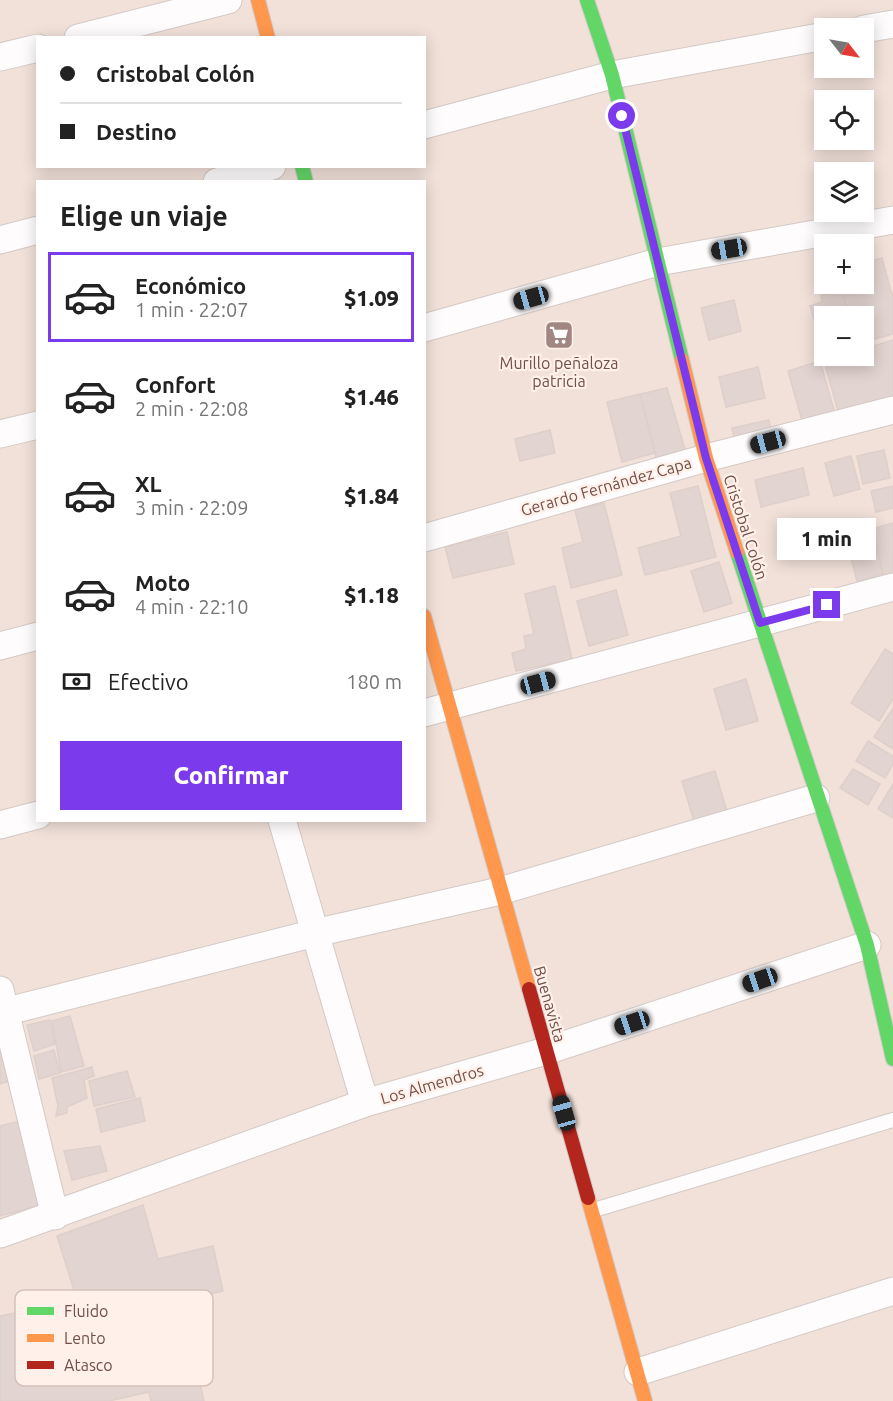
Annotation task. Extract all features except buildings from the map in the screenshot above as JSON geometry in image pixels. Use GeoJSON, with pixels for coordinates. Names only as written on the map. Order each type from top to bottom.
{"type":"FeatureCollection","features":[{"type":"Feature","properties":{"kind":"street"},"geometry":{"type":"LineString","coordinates":[[86,36],[228,0]]}},
{"type":"Feature","properties":{"kind":"street"},"geometry":{"type":"LineString","coordinates":[[258,0],[267,36]]}},
{"type":"Feature","properties":{"kind":"street","name":"Cristobal Colón"},"geometry":{"type":"LineString","coordinates":[[587,0],[612,75],[706,458],[816,798],[867,945],[893,1059]]}},
{"type":"Feature","properties":{"kind":"street"},"geometry":{"type":"LineString","coordinates":[[874,27],[893,24]]}},
{"type":"Feature","properties":{"kind":"street"},"geometry":{"type":"LineString","coordinates":[[426,124],[612,75],[814,38]]}},
{"type":"Feature","properties":{"kind":"street"},"geometry":{"type":"LineString","coordinates":[[0,57],[36,48]]}},
{"type":"Feature","properties":{"kind":"street"},"geometry":{"type":"LineString","coordinates":[[224,180],[265,168]]}},
{"type":"Feature","properties":{"kind":"street"},"geometry":{"type":"LineString","coordinates":[[426,327],[658,262],[893,220]]}},
{"type":"Feature","properties":{"kind":"street"},"geometry":{"type":"LineString","coordinates":[[0,240],[36,231]]}},
{"type":"Feature","properties":{"kind":"street","name":"Gerardo Fernández Capa"},"geometry":{"type":"LineString","coordinates":[[426,537],[706,458],[893,410]]}},
{"type":"Feature","properties":{"kind":"street"},"geometry":{"type":"LineString","coordinates":[[0,434],[36,425]]}},
{"type":"Feature","properties":{"kind":"street"},"geometry":{"type":"LineString","coordinates":[[436,710],[893,587]]}},
{"type":"Feature","properties":{"kind":"street","name":"Buenavista"},"geometry":{"type":"LineString","coordinates":[[426,632],[436,710],[500,891],[594,1210],[645,1401]]}},
{"type":"Feature","properties":{"kind":"street"},"geometry":{"type":"LineString","coordinates":[[0,646],[36,637]]}},
{"type":"Feature","properties":{"kind":"street"},"geometry":{"type":"LineString","coordinates":[[55,1216],[2,1005],[500,891],[816,798]]}},
{"type":"Feature","properties":{"kind":"street"},"geometry":{"type":"LineString","coordinates":[[0,825],[36,816]]}},
{"type":"Feature","properties":{"kind":"street"},"geometry":{"type":"LineString","coordinates":[[283,822],[365,1103]]}},
{"type":"Feature","properties":{"kind":"street","name":"Los Almendros"},"geometry":{"type":"LineString","coordinates":[[0,1234],[365,1103],[546,1051],[867,945]]}},
{"type":"Feature","properties":{"kind":"street"},"geometry":{"type":"LineString","coordinates":[[638,1372],[893,1291]]}},
{"type":"Feature","properties":{"kind":"lane"},"geometry":{"type":"LineString","coordinates":[[594,1210],[893,1120]]}},
{"type":"Feature","properties":{"kind":"shaded area"},"geometry":{"type":"Polygon","coordinates":[[[0,0],[893,0],[893,1401],[0,1401],[0,0]]]}},
{"type":"Feature","properties":{"kind":"traffic: fast"},"geometry":{"type":"LineString","coordinates":[[587,0],[612,75],[682,360]]}},
{"type":"Feature","properties":{"kind":"traffic: fast"},"geometry":{"type":"LineString","coordinates":[[302,168],[306,180]]}},
{"type":"Feature","properties":{"kind":"traffic: fast"},"geometry":{"type":"LineString","coordinates":[[737,552],[867,945],[893,1059]]}},
{"type":"Feature","properties":{"kind":"traffic: slow"},"geometry":{"type":"LineString","coordinates":[[258,0],[267,36]]}},
{"type":"Feature","properties":{"kind":"traffic: slow"},"geometry":{"type":"LineString","coordinates":[[682,360],[706,458],[737,552]]}},
{"type":"Feature","properties":{"kind":"traffic: slow"},"geometry":{"type":"LineString","coordinates":[[426,623],[529,989]]}},
{"type":"Feature","properties":{"kind":"traffic: slow"},"geometry":{"type":"LineString","coordinates":[[588,1198],[645,1401]]}},
{"type":"Feature","properties":{"kind":"traffic: jam"},"geometry":{"type":"LineString","coordinates":[[529,989],[588,1198]]}},
{"type":"Feature","properties":{"kind":"place","name":"Murillo peñaloza patricia"},"geometry":{"type":"Point","coordinates":[559,335]}},
{"type":"Feature","properties":{"kind":"route"},"geometry":{"type":"LineString","coordinates":[[622,116],[706,458],[760,623],[827,605]]}}]}
